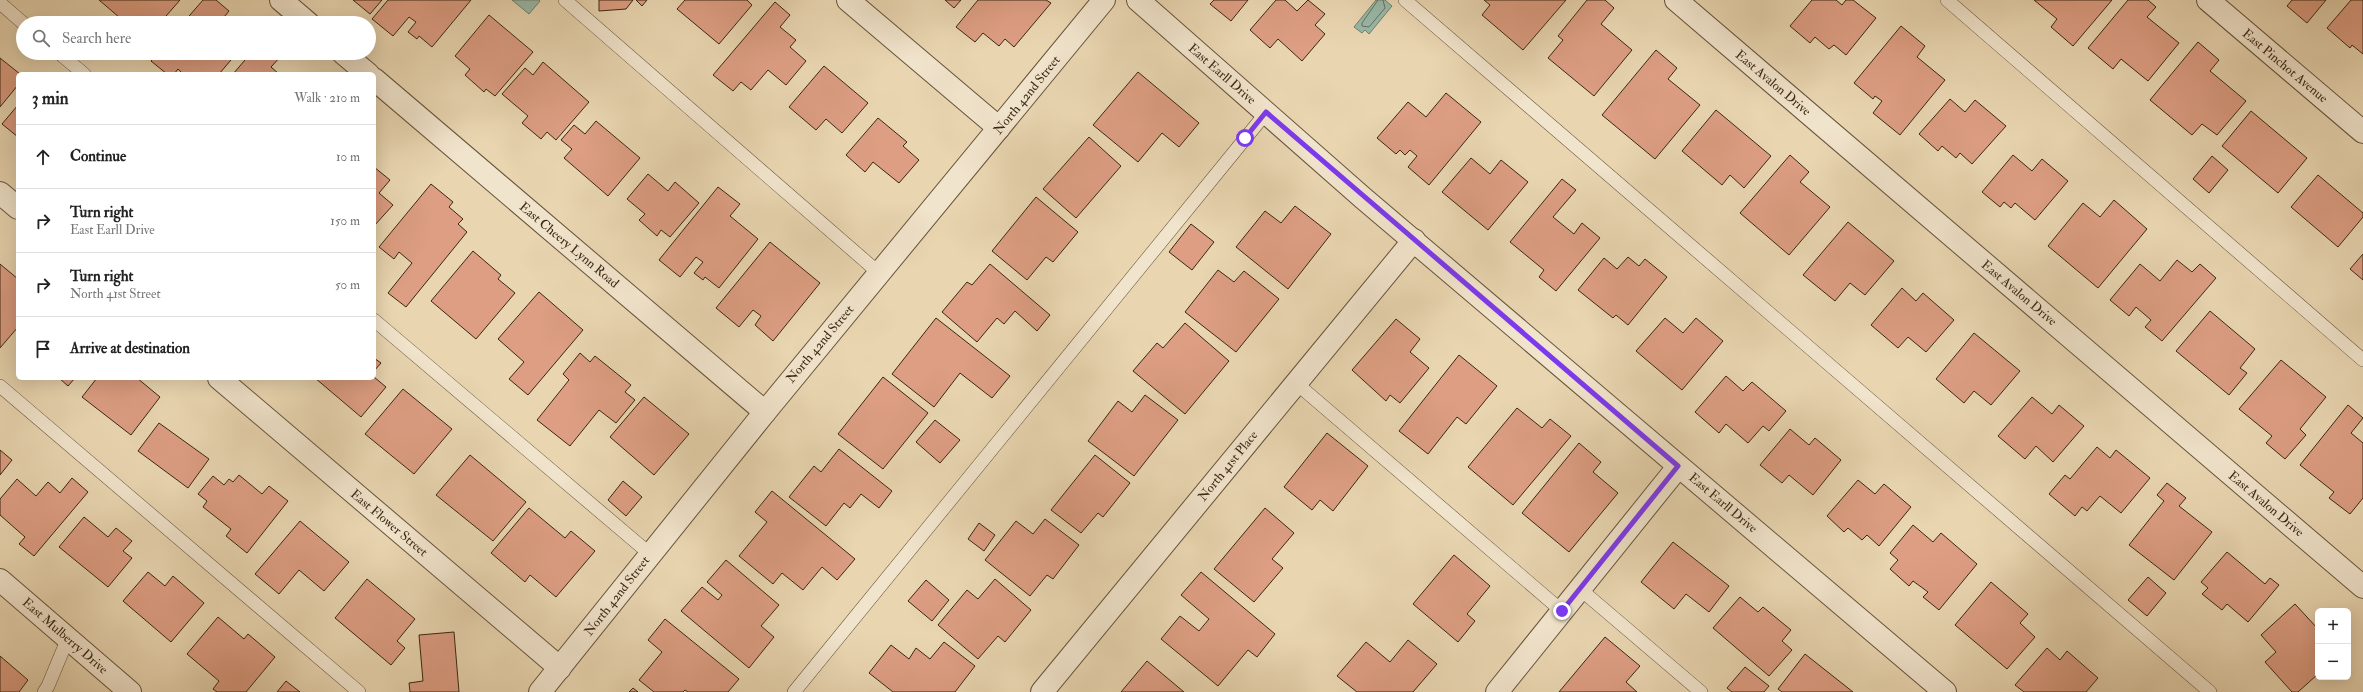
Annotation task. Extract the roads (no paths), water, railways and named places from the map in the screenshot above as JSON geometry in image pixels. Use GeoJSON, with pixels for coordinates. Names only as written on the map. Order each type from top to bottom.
{"type":"FeatureCollection","features":[{"type":"Feature","properties":{"kind":"street"},"geometry":{"type":"LineString","coordinates":[[281,0],[300,16]]}},
{"type":"Feature","properties":{"kind":"street"},"geometry":{"type":"LineString","coordinates":[[848,0],[999,128]]}},
{"type":"Feature","properties":{"kind":"street","name":"North 42nd Street"},"geometry":{"type":"LineString","coordinates":[[540,692],[765,412],[1104,0]]}},
{"type":"Feature","properties":{"kind":"street","name":"East Earll Drive"},"geometry":{"type":"LineString","coordinates":[[1138,0],[1414,240],[1945,692]]}},
{"type":"Feature","properties":{"kind":"street","name":"East Avalon Drive"},"geometry":{"type":"LineString","coordinates":[[1676,0],[2363,586]]}},
{"type":"Feature","properties":{"kind":"street","name":"East Pinchot Avenue"},"geometry":{"type":"LineString","coordinates":[[2208,0],[2363,132]]}},
{"type":"Feature","properties":{"kind":"street"},"geometry":{"type":"LineString","coordinates":[[351,60],[366,72]]}},
{"type":"Feature","properties":{"kind":"street","name":"East Cheery Lynn Road"},"geometry":{"type":"LineString","coordinates":[[376,81],[765,412]]}},
{"type":"Feature","properties":{"kind":"street"},"geometry":{"type":"LineString","coordinates":[[0,192],[16,206]]}},
{"type":"Feature","properties":{"kind":"street","name":"North 41st Place"},"geometry":{"type":"LineString","coordinates":[[1042,692],[1414,240]]}},
{"type":"Feature","properties":{"kind":"street","name":"East Flower Street"},"geometry":{"type":"LineString","coordinates":[[221,380],[560,668]]}},
{"type":"Feature","properties":{"kind":"street"},"geometry":{"type":"LineString","coordinates":[[1496,692],[1678,466]]}},
{"type":"Feature","properties":{"kind":"street","name":"East Mulberry Drive"},"geometry":{"type":"LineString","coordinates":[[0,580],[130,692]]}},
{"type":"Feature","properties":{"kind":"lane"},"geometry":{"type":"LineString","coordinates":[[565,0],[879,273]]}},
{"type":"Feature","properties":{"kind":"lane"},"geometry":{"type":"LineString","coordinates":[[1405,0],[2210,692]]}},
{"type":"Feature","properties":{"kind":"lane"},"geometry":{"type":"LineString","coordinates":[[1947,0],[2363,360]]}},
{"type":"Feature","properties":{"kind":"lane"},"geometry":{"type":"LineString","coordinates":[[0,3],[16,17]]}},
{"type":"Feature","properties":{"kind":"lane"},"geometry":{"type":"LineString","coordinates":[[67,60],[82,72]]}},
{"type":"Feature","properties":{"kind":"lane"},"geometry":{"type":"LineString","coordinates":[[794,692],[1266,112]]}},
{"type":"Feature","properties":{"kind":"lane"},"geometry":{"type":"LineString","coordinates":[[376,322],[650,554]]}},
{"type":"Feature","properties":{"kind":"lane"},"geometry":{"type":"LineString","coordinates":[[1296,383],[1562,611]]}},
{"type":"Feature","properties":{"kind":"lane"},"geometry":{"type":"LineString","coordinates":[[0,386],[359,692]]}},
{"type":"Feature","properties":{"kind":"lane"},"geometry":{"type":"LineString","coordinates":[[1580,589],[1701,692]]}},
{"type":"Feature","properties":{"kind":"lane"},"geometry":{"type":"LineString","coordinates":[[44,692],[48,686],[68,638]]}},
{"type":"Feature","properties":{"kind":"water"},"geometry":{"type":"Polygon","coordinates":[[[512,0],[539,0],[540,1],[529,14],[512,0]]]}},
{"type":"Feature","properties":{"kind":"water"},"geometry":{"type":"Polygon","coordinates":[[[1376,0],[1385,0],[1392,6],[1369,34],[1365,30],[1362,33],[1354,27],[1376,0]]]}}]}
